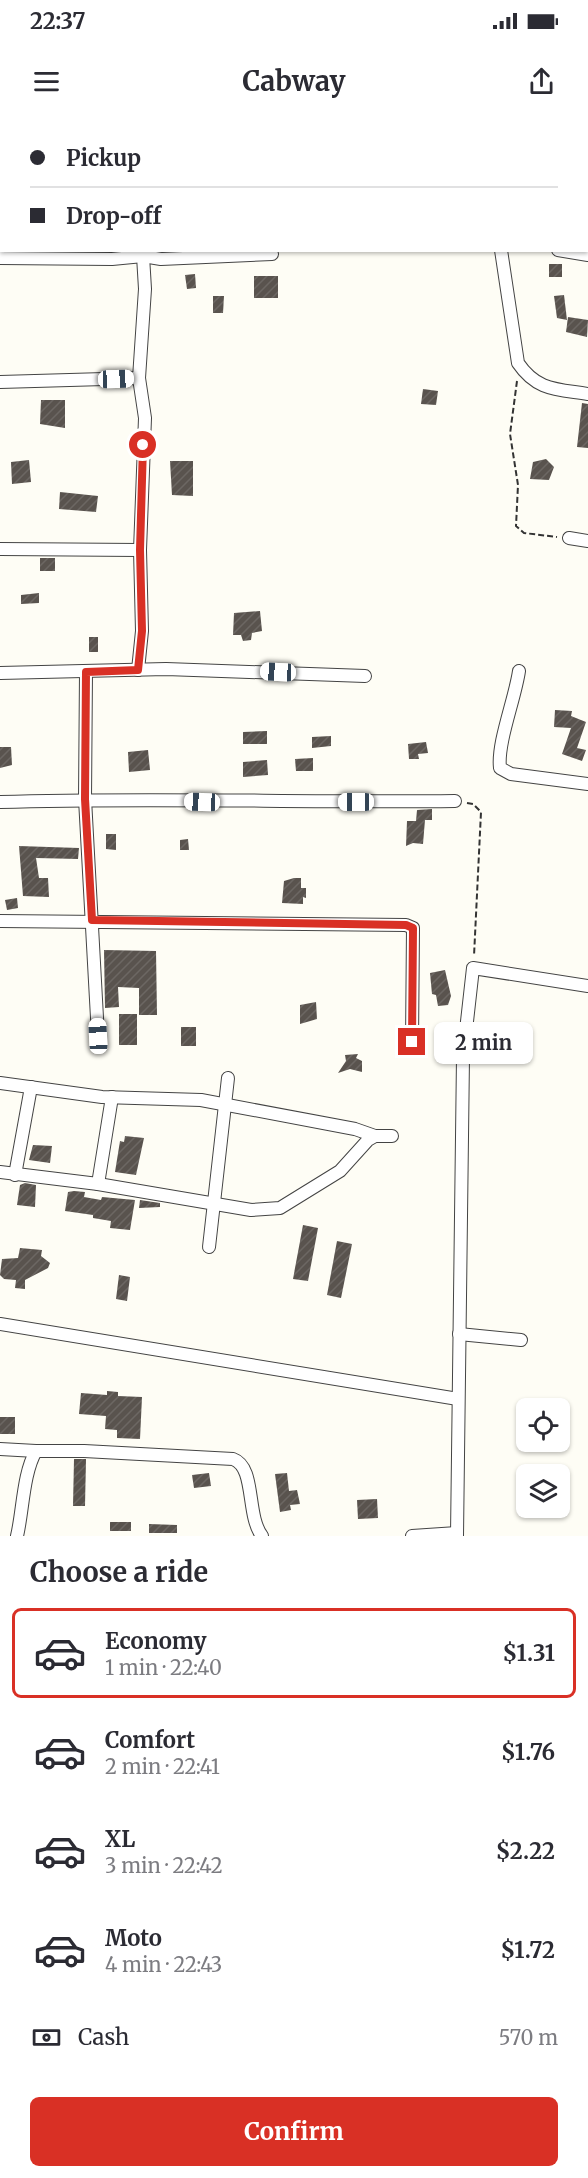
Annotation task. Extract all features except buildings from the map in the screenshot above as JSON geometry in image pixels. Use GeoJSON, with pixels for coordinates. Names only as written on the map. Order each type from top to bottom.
{"type":"FeatureCollection","features":[{"type":"Feature","properties":{"kind":"street"},"geometry":{"type":"LineString","coordinates":[[501,252],[518,363],[528,378],[539,386],[588,394]]}},
{"type":"Feature","properties":{"kind":"street"},"geometry":{"type":"LineString","coordinates":[[570,252],[588,255]]}},
{"type":"Feature","properties":{"kind":"street"},"geometry":{"type":"LineString","coordinates":[[138,670],[142,631],[140,550],[145,418],[139,378],[145,289],[143,253]]}},
{"type":"Feature","properties":{"kind":"street"},"geometry":{"type":"LineString","coordinates":[[0,258],[112,259],[143,253],[161,259],[272,254]]}},
{"type":"Feature","properties":{"kind":"street"},"geometry":{"type":"LineString","coordinates":[[0,382],[139,378]]}},
{"type":"Feature","properties":{"kind":"street"},"geometry":{"type":"LineString","coordinates":[[569,538],[588,541]]}},
{"type":"Feature","properties":{"kind":"street"},"geometry":{"type":"LineString","coordinates":[[0,549],[140,550]]}},
{"type":"Feature","properties":{"kind":"street"},"geometry":{"type":"LineString","coordinates":[[0,673],[138,670],[365,676]]}},
{"type":"Feature","properties":{"kind":"street"},"geometry":{"type":"LineString","coordinates":[[519,671],[499,757],[500,768],[511,774],[588,784]]}},
{"type":"Feature","properties":{"kind":"street"},"geometry":{"type":"LineString","coordinates":[[86,672],[85,799],[98,1036]]}},
{"type":"Feature","properties":{"kind":"street"},"geometry":{"type":"LineString","coordinates":[[0,802],[85,799],[202,802],[455,801]]}},
{"type":"Feature","properties":{"kind":"street"},"geometry":{"type":"LineString","coordinates":[[0,921],[92,920],[406,925],[413,928],[412,1042]]}},
{"type":"Feature","properties":{"kind":"street"},"geometry":{"type":"LineString","coordinates":[[412,1536],[457,1535],[463,1057],[473,968],[588,986]]}},
{"type":"Feature","properties":{"kind":"street"},"geometry":{"type":"LineString","coordinates":[[209,1246],[228,1078]]}},
{"type":"Feature","properties":{"kind":"street"},"geometry":{"type":"LineString","coordinates":[[0,1083],[112,1097],[201,1100],[355,1129],[375,1136],[392,1136]]}},
{"type":"Feature","properties":{"kind":"street"},"geometry":{"type":"LineString","coordinates":[[15,1174],[31,1087]]}},
{"type":"Feature","properties":{"kind":"street"},"geometry":{"type":"LineString","coordinates":[[98,1184],[112,1097]]}},
{"type":"Feature","properties":{"kind":"street"},"geometry":{"type":"LineString","coordinates":[[0,1172],[98,1184],[252,1210],[280,1208],[340,1171],[368,1140],[375,1136]]}},
{"type":"Feature","properties":{"kind":"street"},"geometry":{"type":"LineString","coordinates":[[0,1324],[458,1399]]}},
{"type":"Feature","properties":{"kind":"street"},"geometry":{"type":"LineString","coordinates":[[459,1334],[521,1340]]}},
{"type":"Feature","properties":{"kind":"street"},"geometry":{"type":"LineString","coordinates":[[0,1449],[233,1458],[241,1461],[246,1469],[254,1525],[262,1536]]}},
{"type":"Feature","properties":{"kind":"street"},"geometry":{"type":"LineString","coordinates":[[17,1536],[24,1507],[29,1462],[36,1452]]}},
{"type":"Feature","properties":{"kind":"path"},"geometry":{"type":"LineString","coordinates":[[518,363],[510,434],[518,485],[516,526],[524,533],[569,538]]}},
{"type":"Feature","properties":{"kind":"path"},"geometry":{"type":"LineString","coordinates":[[455,801],[473,804],[481,812],[473,968]]}},
{"type":"Feature","properties":{"kind":"route"},"geometry":{"type":"LineString","coordinates":[[143,445],[140,550],[142,631],[138,670],[86,672],[85,799],[92,920],[406,925],[413,928],[412,1042]]}}]}
